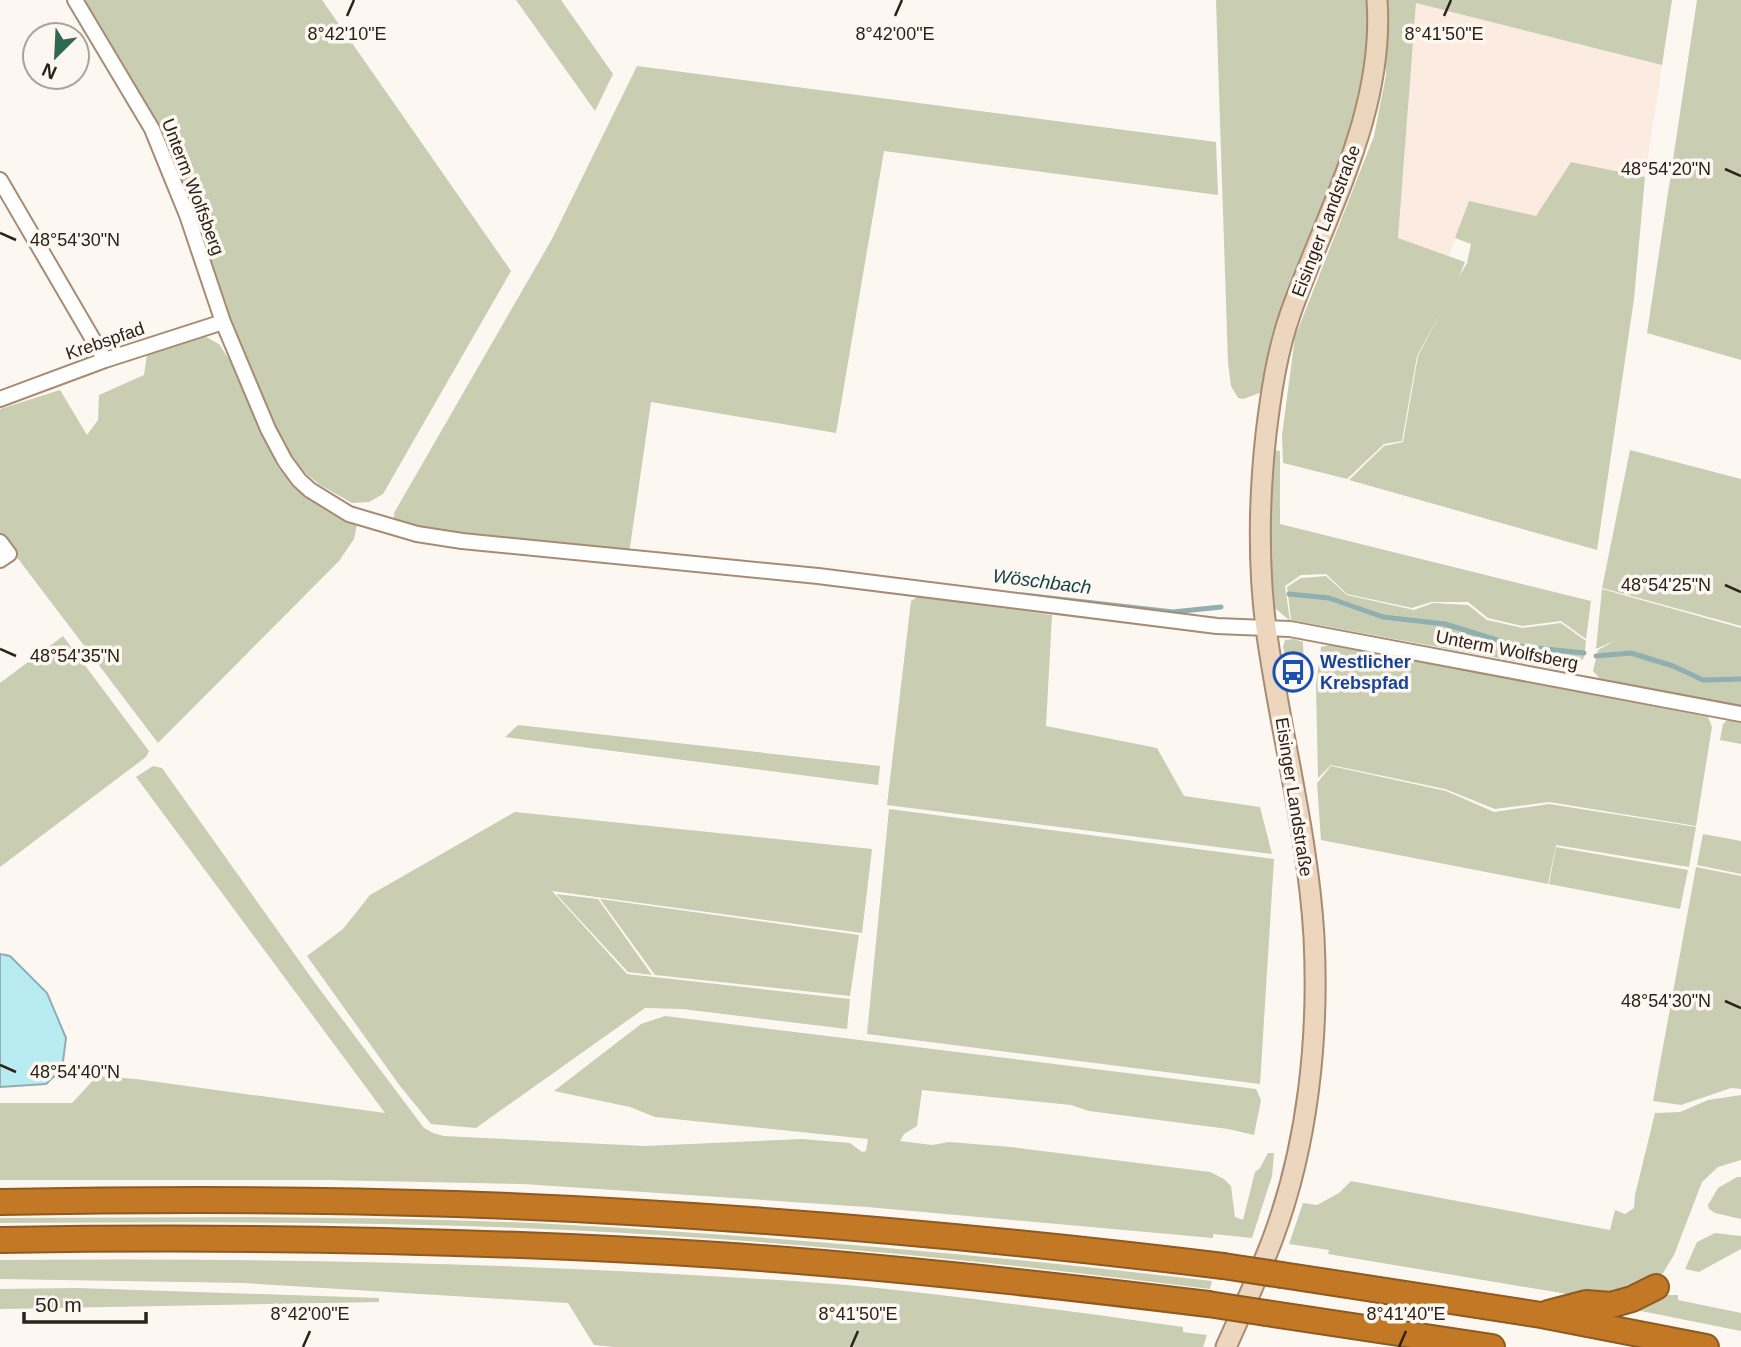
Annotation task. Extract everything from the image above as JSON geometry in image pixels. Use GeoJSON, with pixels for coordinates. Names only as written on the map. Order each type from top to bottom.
{"type":"FeatureCollection","features":[{"type":"Feature","properties":{"kind":"highway"},"geometry":{"type":"LineString","coordinates":[[0,1202],[322,1201],[599,1211],[914,1232],[1223,1266],[1541,1315],[1706,1347]]}},
{"type":"Feature","properties":{"kind":"highway"},"geometry":{"type":"LineString","coordinates":[[0,1240],[322,1239],[731,1256],[930,1272],[1208,1304],[1492,1347]]}},
{"type":"Feature","properties":{"kind":"highway"},"geometry":{"type":"LineString","coordinates":[[1541,1315],[1586,1303],[1611,1304],[1632,1299],[1656,1287]]}},
{"type":"Feature","properties":{"kind":"main road","name":"Eisinger Landstraße"},"geometry":{"type":"LineString","coordinates":[[1226,1347],[1273,1239],[1284,1203],[1303,1126],[1313,1042],[1314,959],[1310,902],[1296,800],[1266,628],[1261,514],[1270,402],[1289,316],[1345,175],[1364,118],[1375,61],[1377,0]]}},
{"type":"Feature","properties":{"kind":"street","name":"Unterm Wolfsberg"},"geometry":{"type":"LineString","coordinates":[[75,0],[152,129],[187,215],[223,322],[268,429],[285,461],[299,480],[329,504],[349,514],[416,534],[462,541],[818,576],[1217,626],[1290,629],[1741,714]]}},
{"type":"Feature","properties":{"kind":"street"},"geometry":{"type":"LineString","coordinates":[[0,180],[105,360]]}},
{"type":"Feature","properties":{"kind":"street","name":"Krebspfad"},"geometry":{"type":"LineString","coordinates":[[0,399],[105,360],[223,322]]}},
{"type":"Feature","properties":{"kind":"street"},"geometry":{"type":"LineString","coordinates":[[0,542],[9,554],[0,560]]}},
{"type":"Feature","properties":{"kind":"shaded area"},"geometry":{"type":"Polygon","coordinates":[[[1416,3],[1662,65],[1645,177],[1571,162],[1536,216],[1469,201],[1449,256],[1398,238],[1416,3]]]}},
{"type":"Feature","properties":{"kind":"green space"},"geometry":{"type":"Polygon","coordinates":[[[85,0],[322,0],[511,271],[383,494],[369,502],[352,503],[320,485],[294,464],[251,378],[180,176],[155,118],[85,0]]]}},
{"type":"Feature","properties":{"kind":"green space"},"geometry":{"type":"Polygon","coordinates":[[[516,0],[561,0],[613,74],[595,111],[516,0]]]}},
{"type":"Feature","properties":{"kind":"green space"},"geometry":{"type":"Polygon","coordinates":[[[1216,0],[1368,0],[1369,5],[1364,76],[1351,135],[1291,283],[1274,337],[1262,392],[1243,399],[1238,398],[1231,386],[1228,363],[1216,0]]]}},
{"type":"Feature","properties":{"kind":"green space"},"geometry":{"type":"Polygon","coordinates":[[[1387,0],[1672,0],[1662,65],[1416,3],[1398,238],[1465,262],[1459,277],[1467,263],[1471,244],[1455,238],[1469,201],[1536,216],[1571,162],[1645,177],[1634,299],[1597,550],[1349,480],[1384,446],[1403,442],[1418,356],[1442,310],[1417,356],[1402,441],[1384,444],[1347,479],[1283,463],[1282,435],[1295,337],[1374,136],[1386,75],[1387,0]]]}},
{"type":"Feature","properties":{"kind":"green space"},"geometry":{"type":"Polygon","coordinates":[[[1697,0],[1741,0],[1741,360],[1647,333],[1697,0]]]}},
{"type":"Feature","properties":{"kind":"green space"},"geometry":{"type":"Polygon","coordinates":[[[637,66],[1216,142],[1218,195],[884,151],[836,433],[651,402],[629,554],[467,537],[409,525],[394,518],[394,513],[552,239],[637,66]]]}},
{"type":"Feature","properties":{"kind":"green space"},"geometry":{"type":"Polygon","coordinates":[[[206,337],[219,344],[235,368],[277,466],[294,485],[357,524],[354,539],[339,561],[158,743],[0,535],[0,409],[60,390],[87,435],[98,420],[99,395],[144,375],[147,354],[187,340],[206,337]]]}},
{"type":"Feature","properties":{"kind":"green space"},"geometry":{"type":"Polygon","coordinates":[[[1272,450],[1280,451],[1280,524],[1591,601],[1586,639],[1561,621],[1522,626],[1488,618],[1468,602],[1431,602],[1412,608],[1347,594],[1326,574],[1301,575],[1285,586],[1290,621],[1275,608],[1268,538],[1272,450]]]}},
{"type":"Feature","properties":{"kind":"green space"},"geometry":{"type":"Polygon","coordinates":[[[1630,450],[1741,479],[1741,626],[1602,588],[1630,450]]]}},
{"type":"Feature","properties":{"kind":"green space"},"geometry":{"type":"Polygon","coordinates":[[[1326,576],[1347,595],[1414,610],[1433,603],[1468,605],[1487,620],[1523,628],[1561,623],[1586,641],[1584,658],[1568,671],[1291,620],[1287,587],[1301,578],[1326,576]]]}},
{"type":"Feature","properties":{"kind":"green space"},"geometry":{"type":"Polygon","coordinates":[[[1602,589],[1741,628],[1741,708],[1600,679],[1593,671],[1598,650],[1616,640],[1596,649],[1602,589]]]}},
{"type":"Feature","properties":{"kind":"green space"},"geometry":{"type":"Polygon","coordinates":[[[917,597],[1052,615],[1046,726],[1157,748],[1184,796],[1260,807],[1272,854],[887,805],[911,601],[917,597]]]}},
{"type":"Feature","properties":{"kind":"green space"},"geometry":{"type":"Polygon","coordinates":[[[63,636],[149,751],[146,757],[0,867],[0,683],[63,636]]]}},
{"type":"Feature","properties":{"kind":"green space"},"geometry":{"type":"Polygon","coordinates":[[[1285,640],[1303,642],[1304,669],[1289,669],[1283,647],[1285,640]]]}},
{"type":"Feature","properties":{"kind":"green space"},"geometry":{"type":"Polygon","coordinates":[[[1334,644],[1708,717],[1712,727],[1696,826],[1549,802],[1495,809],[1445,789],[1331,765],[1318,778],[1316,685],[1321,647],[1334,644]]]}},
{"type":"Feature","properties":{"kind":"green space"},"geometry":{"type":"Polygon","coordinates":[[[1727,720],[1741,723],[1741,744],[1720,740],[1723,724],[1727,720]]]}},
{"type":"Feature","properties":{"kind":"green space"},"geometry":{"type":"Polygon","coordinates":[[[518,725],[880,766],[878,785],[505,737],[518,725]]]}},
{"type":"Feature","properties":{"kind":"green space"},"geometry":{"type":"Polygon","coordinates":[[[153,766],[162,768],[315,983],[424,1128],[433,1133],[444,1136],[645,1146],[802,1139],[850,1143],[862,1152],[866,1151],[868,1139],[655,1117],[630,1107],[554,1091],[641,1024],[665,1016],[1256,1089],[1261,1100],[1254,1135],[1228,1129],[1089,1111],[1071,1105],[922,1090],[917,1126],[904,1134],[900,1141],[932,1145],[949,1142],[1011,1147],[1210,1172],[1231,1186],[1235,1217],[1243,1220],[1255,1172],[1268,1153],[1274,1153],[1272,1176],[1252,1238],[1213,1234],[1213,1238],[867,1207],[523,1184],[326,1180],[0,1180],[0,1103],[72,1103],[97,1076],[385,1113],[136,777],[153,766]]]}},
{"type":"Feature","properties":{"kind":"green space"},"geometry":{"type":"Polygon","coordinates":[[[1331,766],[1446,791],[1494,812],[1549,804],[1696,827],[1689,867],[1556,845],[1548,884],[1321,840],[1317,783],[1331,766]]]}},
{"type":"Feature","properties":{"kind":"green space"},"geometry":{"type":"Polygon","coordinates":[[[889,809],[1274,859],[1260,1084],[867,1034],[889,809]]]}},
{"type":"Feature","properties":{"kind":"green space"},"geometry":{"type":"Polygon","coordinates":[[[515,812],[872,849],[862,933],[552,891],[627,974],[850,999],[847,1029],[682,1009],[645,1008],[476,1128],[431,1124],[400,1086],[307,956],[343,929],[370,895],[515,812]]]}},
{"type":"Feature","properties":{"kind":"green space"},"geometry":{"type":"Polygon","coordinates":[[[1703,834],[1741,841],[1741,874],[1697,865],[1703,834]]]}},
{"type":"Feature","properties":{"kind":"green space"},"geometry":{"type":"Polygon","coordinates":[[[1556,847],[1688,870],[1680,909],[1549,884],[1556,847]]]}},
{"type":"Feature","properties":{"kind":"green space"},"geometry":{"type":"Polygon","coordinates":[[[1696,867],[1741,876],[1741,1089],[1731,1088],[1681,1105],[1653,1101],[1696,867]]]}},
{"type":"Feature","properties":{"kind":"green space"},"geometry":{"type":"Polygon","coordinates":[[[556,894],[598,899],[652,975],[628,972],[556,894]]]}},
{"type":"Feature","properties":{"kind":"green space"},"geometry":{"type":"Polygon","coordinates":[[[600,899],[859,935],[850,996],[655,975],[600,899]]]}},
{"type":"Feature","properties":{"kind":"green space"},"geometry":{"type":"Polygon","coordinates":[[[1741,1095],[1741,1160],[1718,1167],[1702,1182],[1674,1255],[1663,1273],[1654,1281],[1591,1298],[1328,1254],[1329,1250],[1289,1244],[1303,1203],[1317,1205],[1339,1193],[1351,1181],[1610,1230],[1615,1210],[1625,1214],[1634,1208],[1655,1113],[1680,1112],[1708,1100],[1741,1095]]]}},
{"type":"Feature","properties":{"kind":"green space"},"geometry":{"type":"Polygon","coordinates":[[[1741,1177],[1741,1219],[1709,1209],[1708,1205],[1718,1188],[1741,1177]]]}},
{"type":"Feature","properties":{"kind":"green space"},"geometry":{"type":"Polygon","coordinates":[[[246,1217],[488,1221],[730,1235],[1051,1263],[1212,1281],[1210,1289],[889,1253],[567,1230],[213,1222],[0,1223],[0,1218],[246,1217]]]}},
{"type":"Feature","properties":{"kind":"green space"},"geometry":{"type":"Polygon","coordinates":[[[1715,1233],[1741,1236],[1741,1249],[1699,1272],[1685,1269],[1697,1242],[1715,1233]]]}},
{"type":"Feature","properties":{"kind":"green space"},"geometry":{"type":"Polygon","coordinates":[[[0,1260],[410,1263],[782,1280],[1021,1305],[1183,1327],[1183,1332],[1207,1335],[1203,1347],[615,1347],[594,1345],[568,1303],[243,1283],[0,1279],[0,1260]]]}},
{"type":"Feature","properties":{"kind":"green space"},"geometry":{"type":"Polygon","coordinates":[[[78,1288],[379,1298],[379,1302],[0,1309],[0,1289],[78,1288]]]}},
{"type":"Feature","properties":{"kind":"green space"},"geometry":{"type":"Polygon","coordinates":[[[1661,1295],[1678,1295],[1678,1300],[1741,1313],[1741,1331],[1636,1310],[1661,1295]]]}},
{"type":"Feature","properties":{"kind":"water"},"geometry":{"type":"Polygon","coordinates":[[[0,954],[10,956],[47,993],[66,1038],[62,1069],[46,1084],[0,1087],[0,954]]]}},
{"type":"Feature","properties":{"kind":"waterway","name":"Wöschbach"},"geometry":{"type":"LineString","coordinates":[[1289,594],[1329,598],[1383,617],[1445,624],[1516,646],[1584,653]]}},
{"type":"Feature","properties":{"kind":"waterway","name":"Wöschbach"},"geometry":{"type":"LineString","coordinates":[[1023,595],[1173,612],[1221,607]]}},
{"type":"Feature","properties":{"kind":"waterway","name":"Wöschbach"},"geometry":{"type":"LineString","coordinates":[[1596,656],[1631,653],[1673,666],[1703,680],[1741,679]]}},
{"type":"Feature","properties":{"kind":"place","name":"Westlicher Krebspfad"},"geometry":{"type":"Point","coordinates":[1293,672]}}]}
